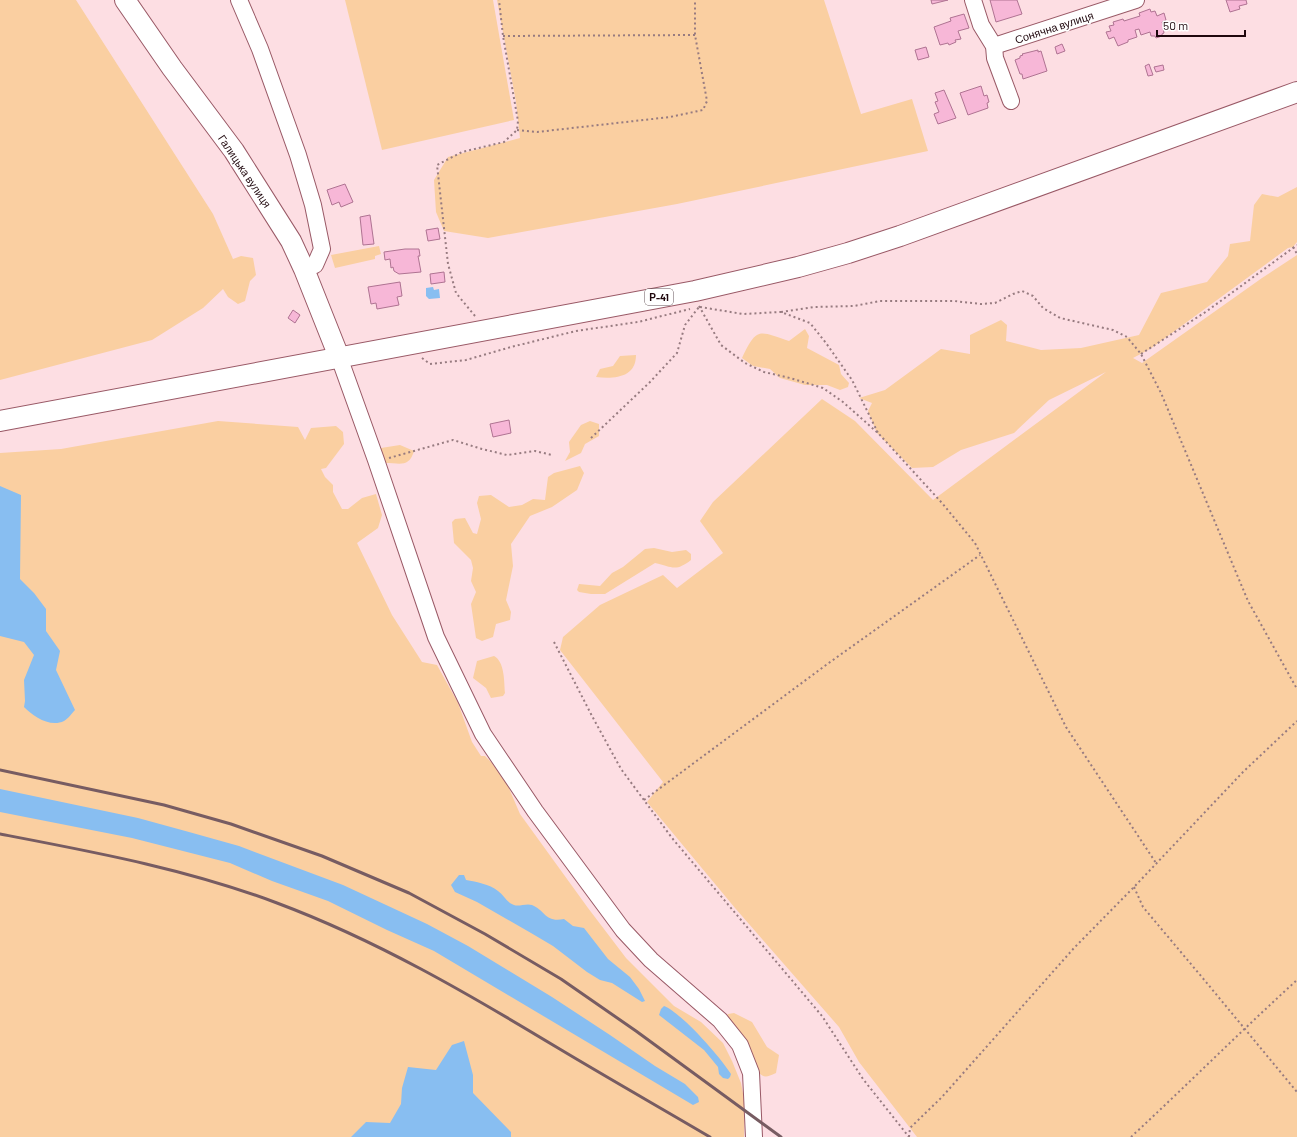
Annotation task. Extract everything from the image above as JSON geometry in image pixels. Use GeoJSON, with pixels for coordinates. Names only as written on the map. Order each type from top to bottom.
{"type":"FeatureCollection","features":[{"type":"Feature","properties":{"kind":"main road","name":"Галицька вулиця"},"geometry":{"type":"LineString","coordinates":[[125,0],[172,68],[234,151],[291,241],[304,269],[339,357]]}},
{"type":"Feature","properties":{"kind":"main road","name":"Р-41"},"geometry":{"type":"LineString","coordinates":[[0,421],[477,331],[697,299],[893,239],[1297,92]]}},
{"type":"Feature","properties":{"kind":"street"},"geometry":{"type":"LineString","coordinates":[[239,0],[260,48],[296,148],[315,212],[322,249],[315,264],[304,269]]}},
{"type":"Feature","properties":{"kind":"street"},"geometry":{"type":"LineString","coordinates":[[973,0],[981,25],[994,46],[996,58],[1011,101]]}},
{"type":"Feature","properties":{"kind":"street","name":"Сонячна вулиця"},"geometry":{"type":"LineString","coordinates":[[994,46],[1136,0]]}},
{"type":"Feature","properties":{"kind":"street"},"geometry":{"type":"LineString","coordinates":[[339,357],[376,460],[436,637],[483,734],[535,811],[623,930],[651,960],[720,1020],[740,1045],[751,1073],[754,1137]]}},
{"type":"Feature","properties":{"kind":"path"},"geometry":{"type":"LineString","coordinates":[[477,331],[474,316],[456,293],[448,264],[437,165],[462,152],[504,142],[517,130],[518,121],[503,36],[499,0]]}},
{"type":"Feature","properties":{"kind":"path"},"geometry":{"type":"LineString","coordinates":[[517,130],[537,132],[670,117],[703,110],[707,101],[695,35],[695,0]]}},
{"type":"Feature","properties":{"kind":"path"},"geometry":{"type":"LineString","coordinates":[[503,36],[695,35]]}},
{"type":"Feature","properties":{"kind":"path"},"geometry":{"type":"LineString","coordinates":[[1141,354],[1207,310],[1297,244]]}},
{"type":"Feature","properties":{"kind":"path"},"geometry":{"type":"LineString","coordinates":[[1292,247],[1297,254]]}},
{"type":"Feature","properties":{"kind":"path"},"geometry":{"type":"LineString","coordinates":[[406,344],[430,364],[466,360],[576,331],[638,322],[697,299],[743,314],[781,312],[814,307],[854,306],[880,301],[954,300],[982,304],[995,303],[1022,291],[1033,296],[1043,308],[1060,318],[1113,330],[1127,337],[1141,354],[1161,393],[1248,601],[1297,689]]}},
{"type":"Feature","properties":{"kind":"path"},"geometry":{"type":"LineString","coordinates":[[697,299],[720,345],[745,363],[764,372],[823,388],[843,402],[879,434],[942,503],[975,543],[1066,727],[1156,863]]}},
{"type":"Feature","properties":{"kind":"path"},"geometry":{"type":"LineString","coordinates":[[591,438],[650,382],[677,353],[685,325],[697,299]]}},
{"type":"Feature","properties":{"kind":"path"},"geometry":{"type":"LineString","coordinates":[[781,312],[810,323],[852,380],[879,434]]}},
{"type":"Feature","properties":{"kind":"path"},"geometry":{"type":"LineString","coordinates":[[376,460],[395,457],[453,440],[507,455],[535,451],[552,455]]}},
{"type":"Feature","properties":{"kind":"path"},"geometry":{"type":"LineString","coordinates":[[644,800],[826,665],[980,555]]}},
{"type":"Feature","properties":{"kind":"path"},"geometry":{"type":"LineString","coordinates":[[554,642],[621,769],[672,838],[822,1016],[863,1079],[909,1137]]}},
{"type":"Feature","properties":{"kind":"path"},"geometry":{"type":"LineString","coordinates":[[909,1137],[910,1128],[942,1097],[1074,948],[1243,772],[1297,721]]}},
{"type":"Feature","properties":{"kind":"path"},"geometry":{"type":"LineString","coordinates":[[1134,886],[1143,908],[1297,1092]]}},
{"type":"Feature","properties":{"kind":"path"},"geometry":{"type":"LineString","coordinates":[[1131,1137],[1182,1090],[1244,1028],[1297,980]]}},
{"type":"Feature","properties":{"kind":"shaded area"},"geometry":{"type":"Polygon","coordinates":[[[0,0],[76,0],[213,214],[233,259],[241,256],[253,258],[256,275],[250,281],[245,301],[238,304],[228,297],[223,289],[203,308],[152,340],[0,380],[0,0]]]}},
{"type":"Feature","properties":{"kind":"shaded area"},"geometry":{"type":"Polygon","coordinates":[[[345,0],[493,0],[514,120],[382,150],[345,0]]]}},
{"type":"Feature","properties":{"kind":"shaded area"},"geometry":{"type":"Polygon","coordinates":[[[497,0],[824,0],[861,114],[912,99],[928,151],[677,204],[488,238],[444,231],[436,212],[434,180],[448,157],[520,138],[516,102],[497,0]]]}},
{"type":"Feature","properties":{"kind":"shaded area"},"geometry":{"type":"Polygon","coordinates":[[[1297,187],[1297,242],[1293,247],[1288,248],[1150,349],[1133,358],[1142,363],[1297,255],[1297,1137],[917,1137],[859,1062],[839,1027],[735,908],[647,802],[663,782],[560,650],[563,637],[600,605],[663,575],[677,588],[723,553],[700,521],[713,502],[822,399],[855,421],[933,500],[1106,372],[1049,400],[1014,433],[961,450],[933,467],[912,468],[877,433],[868,411],[872,403],[859,398],[885,390],[941,349],[970,354],[970,335],[1001,320],[1007,325],[1006,341],[1041,350],[1081,348],[1139,335],[1161,293],[1207,282],[1228,256],[1230,244],[1250,241],[1254,205],[1262,194],[1278,197],[1297,187]]]}},
{"type":"Feature","properties":{"kind":"shaded area"},"geometry":{"type":"Polygon","coordinates":[[[379,246],[381,254],[375,256],[375,259],[335,268],[331,255],[379,246]]]}},
{"type":"Feature","properties":{"kind":"shaded area"},"geometry":{"type":"Polygon","coordinates":[[[805,329],[809,336],[807,348],[839,365],[841,374],[849,383],[848,387],[840,390],[827,385],[805,385],[780,378],[770,369],[753,366],[742,358],[751,340],[760,334],[771,335],[789,341],[805,329]]]}},
{"type":"Feature","properties":{"kind":"shaded area"},"geometry":{"type":"Polygon","coordinates":[[[636,355],[635,363],[628,373],[610,378],[596,377],[600,369],[613,366],[620,356],[636,355]]]}},
{"type":"Feature","properties":{"kind":"shaded area"},"geometry":{"type":"Polygon","coordinates":[[[218,421],[298,427],[305,440],[311,428],[336,426],[343,432],[344,444],[326,468],[321,469],[325,477],[333,485],[333,492],[342,509],[348,509],[362,498],[376,494],[382,515],[378,528],[357,543],[392,615],[422,662],[437,665],[458,703],[472,742],[481,756],[485,756],[491,762],[508,786],[520,814],[626,958],[674,1006],[701,1022],[723,1043],[741,1083],[745,1104],[744,1137],[0,1137],[0,453],[61,449],[218,421]]]}},
{"type":"Feature","properties":{"kind":"shaded area"},"geometry":{"type":"Polygon","coordinates":[[[590,421],[599,424],[599,436],[585,444],[581,453],[565,461],[570,452],[569,442],[581,425],[590,421]]]}},
{"type":"Feature","properties":{"kind":"shaded area"},"geometry":{"type":"Polygon","coordinates":[[[400,445],[414,451],[409,460],[399,464],[385,463],[379,453],[381,448],[400,445]]]}},
{"type":"Feature","properties":{"kind":"shaded area"},"geometry":{"type":"Polygon","coordinates":[[[580,466],[584,473],[577,490],[552,507],[530,516],[511,544],[513,566],[506,600],[511,612],[510,620],[496,624],[493,637],[482,641],[476,638],[471,604],[476,592],[471,581],[473,568],[471,560],[454,543],[452,522],[455,519],[465,518],[473,533],[477,534],[481,519],[477,503],[479,496],[491,495],[509,507],[522,505],[533,499],[545,500],[548,477],[554,473],[580,466]]]}},
{"type":"Feature","properties":{"kind":"shaded area"},"geometry":{"type":"Polygon","coordinates":[[[654,548],[672,552],[686,550],[691,554],[691,560],[686,564],[674,568],[655,563],[605,594],[591,594],[579,592],[577,590],[579,584],[600,586],[612,573],[623,567],[645,549],[654,548]]]}},
{"type":"Feature","properties":{"kind":"shaded area"},"geometry":{"type":"Polygon","coordinates":[[[494,656],[498,659],[502,667],[505,693],[503,696],[491,698],[486,688],[473,678],[477,661],[494,656]]]}},
{"type":"Feature","properties":{"kind":"shaded area"},"geometry":{"type":"Polygon","coordinates":[[[734,1013],[752,1022],[767,1047],[779,1055],[776,1073],[765,1076],[761,1075],[756,1070],[726,1016],[734,1013]]]}},
{"type":"Feature","properties":{"kind":"water"},"geometry":{"type":"Polygon","coordinates":[[[433,287],[434,290],[439,289],[440,298],[429,299],[426,296],[426,288],[433,287]]]}},
{"type":"Feature","properties":{"kind":"water"},"geometry":{"type":"Polygon","coordinates":[[[0,486],[21,495],[20,579],[34,593],[46,609],[46,631],[60,651],[56,670],[75,710],[64,721],[59,723],[42,720],[24,707],[24,680],[34,655],[24,642],[0,636],[0,486]]]}},
{"type":"Feature","properties":{"kind":"water"},"geometry":{"type":"Polygon","coordinates":[[[0,789],[138,818],[189,832],[239,846],[343,885],[427,924],[468,946],[552,997],[655,1066],[685,1084],[698,1097],[699,1102],[693,1105],[434,951],[328,901],[272,881],[230,863],[132,838],[0,812],[0,789]]]}},
{"type":"Feature","properties":{"kind":"water"},"geometry":{"type":"Polygon","coordinates":[[[459,875],[464,875],[466,880],[491,887],[512,904],[532,905],[549,918],[558,920],[564,919],[573,926],[584,928],[608,959],[630,977],[639,989],[645,1001],[642,1002],[612,983],[600,980],[553,946],[477,902],[455,892],[451,885],[459,875]]]}},
{"type":"Feature","properties":{"kind":"water"},"geometry":{"type":"Polygon","coordinates":[[[664,1006],[681,1017],[710,1047],[731,1074],[728,1079],[723,1078],[719,1074],[718,1067],[704,1050],[659,1015],[664,1006]]]}},
{"type":"Feature","properties":{"kind":"water"},"geometry":{"type":"Polygon","coordinates":[[[464,1041],[473,1075],[473,1093],[511,1132],[511,1137],[351,1137],[366,1122],[390,1123],[401,1104],[402,1088],[408,1067],[436,1070],[452,1045],[464,1041]]]}},
{"type":"Feature","properties":{"kind":"building"},"geometry":{"type":"Polygon","coordinates":[[[931,0],[948,0],[932,4],[931,0]]]}},
{"type":"Feature","properties":{"kind":"building"},"geometry":{"type":"Polygon","coordinates":[[[990,0],[1017,0],[1022,14],[996,22],[990,0]]]}},
{"type":"Feature","properties":{"kind":"building"},"geometry":{"type":"Polygon","coordinates":[[[1226,0],[1246,0],[1247,4],[1239,6],[1240,9],[1230,12],[1226,0]]]}},
{"type":"Feature","properties":{"kind":"building"},"geometry":{"type":"Polygon","coordinates":[[[1150,9],[1151,12],[1155,11],[1157,16],[1164,13],[1166,20],[1162,22],[1164,33],[1162,36],[1156,38],[1155,36],[1151,36],[1150,32],[1141,35],[1139,29],[1135,30],[1137,37],[1118,46],[1114,37],[1109,39],[1106,32],[1111,31],[1109,26],[1114,25],[1113,22],[1123,19],[1124,21],[1140,16],[1139,13],[1150,9]]]}},
{"type":"Feature","properties":{"kind":"building"},"geometry":{"type":"Polygon","coordinates":[[[964,14],[969,28],[958,31],[961,39],[955,40],[956,42],[949,45],[948,43],[940,45],[934,27],[951,21],[950,18],[964,14]]]}},
{"type":"Feature","properties":{"kind":"building"},"geometry":{"type":"Polygon","coordinates":[[[1062,44],[1065,51],[1057,54],[1055,47],[1062,44]]]}},
{"type":"Feature","properties":{"kind":"building"},"geometry":{"type":"Polygon","coordinates":[[[926,47],[929,57],[918,60],[915,50],[926,47]]]}},
{"type":"Feature","properties":{"kind":"building"},"geometry":{"type":"Polygon","coordinates":[[[1038,50],[1038,52],[1041,51],[1047,71],[1023,79],[1015,60],[1020,58],[1020,56],[1023,55],[1022,54],[1038,50]]]}},
{"type":"Feature","properties":{"kind":"building"},"geometry":{"type":"Polygon","coordinates":[[[1149,64],[1153,75],[1148,76],[1145,66],[1149,64]]]}},
{"type":"Feature","properties":{"kind":"building"},"geometry":{"type":"Polygon","coordinates":[[[1163,65],[1164,70],[1156,72],[1154,67],[1163,65]]]}},
{"type":"Feature","properties":{"kind":"building"},"geometry":{"type":"Polygon","coordinates":[[[981,86],[984,96],[987,95],[989,102],[987,103],[988,108],[968,115],[960,93],[981,86]]]}},
{"type":"Feature","properties":{"kind":"building"},"geometry":{"type":"Polygon","coordinates":[[[944,90],[956,118],[938,124],[934,114],[939,112],[935,102],[938,101],[935,93],[944,90]]]}},
{"type":"Feature","properties":{"kind":"building"},"geometry":{"type":"Polygon","coordinates":[[[345,184],[353,202],[341,207],[339,202],[332,205],[327,190],[345,184]]]}},
{"type":"Feature","properties":{"kind":"building"},"geometry":{"type":"Polygon","coordinates":[[[370,215],[374,244],[363,245],[360,217],[370,215]]]}},
{"type":"Feature","properties":{"kind":"building"},"geometry":{"type":"Polygon","coordinates":[[[438,228],[440,239],[428,241],[426,230],[438,228]]]}},
{"type":"Feature","properties":{"kind":"building"},"geometry":{"type":"Polygon","coordinates":[[[419,249],[420,256],[418,256],[421,272],[399,274],[394,271],[393,267],[391,268],[390,259],[385,260],[384,252],[419,249]]]}},
{"type":"Feature","properties":{"kind":"building"},"geometry":{"type":"Polygon","coordinates":[[[444,272],[445,282],[431,284],[430,274],[444,272]]]}},
{"type":"Feature","properties":{"kind":"building"},"geometry":{"type":"Polygon","coordinates":[[[400,282],[402,296],[397,297],[399,305],[377,309],[376,303],[371,304],[368,287],[400,282]]]}},
{"type":"Feature","properties":{"kind":"building"},"geometry":{"type":"Polygon","coordinates":[[[293,310],[300,315],[295,323],[288,318],[293,310]]]}},
{"type":"Feature","properties":{"kind":"building"},"geometry":{"type":"Polygon","coordinates":[[[509,420],[511,433],[493,437],[490,424],[509,420]]]}},
{"type":"Feature","properties":{"kind":"railway"},"geometry":{"type":"LineString","coordinates":[[0,770],[164,805],[231,824],[322,856],[409,893],[485,934],[561,979],[636,1031],[781,1137]]}},
{"type":"Feature","properties":{"kind":"railway"},"geometry":{"type":"LineString","coordinates":[[0,834],[140,862],[209,880],[277,903],[314,918],[385,951],[490,1007],[710,1137]]}}]}
